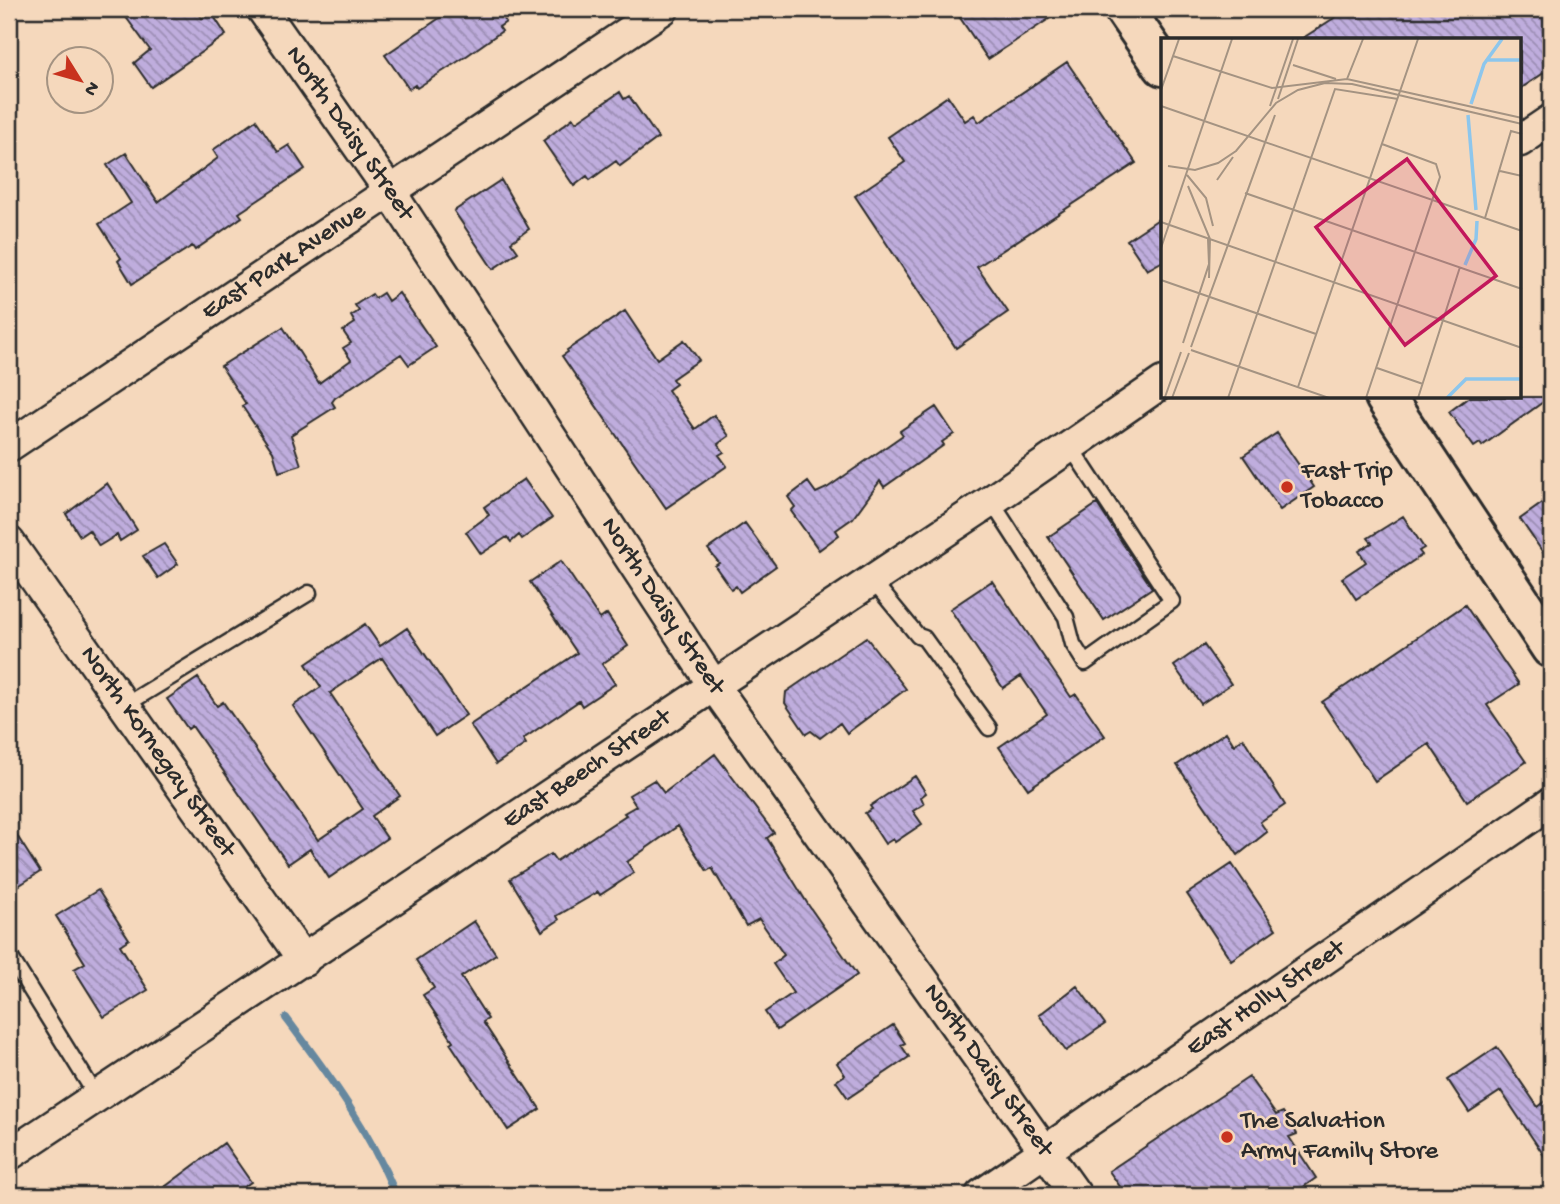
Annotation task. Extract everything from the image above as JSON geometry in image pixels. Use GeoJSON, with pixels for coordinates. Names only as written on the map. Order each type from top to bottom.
{"type":"FeatureCollection","features":[{"type":"Feature","properties":{"kind":"main road"},"geometry":{"type":"LineString","coordinates":[[1125,9],[1161,63]]}},
{"type":"Feature","properties":{"kind":"main road"},"geometry":{"type":"LineString","coordinates":[[1386,399],[1551,648]]}},
{"type":"Feature","properties":{"kind":"street","name":"North Daisy Street"},"geometry":{"type":"LineString","coordinates":[[262,9],[390,190],[714,686],[1076,1195]]}},
{"type":"Feature","properties":{"kind":"street","name":"East Park Avenue"},"geometry":{"type":"LineString","coordinates":[[9,446],[663,9]]}},
{"type":"Feature","properties":{"kind":"street"},"geometry":{"type":"LineString","coordinates":[[1522,140],[1551,120]]}},
{"type":"Feature","properties":{"kind":"street","name":"East Beech Street"},"geometry":{"type":"LineString","coordinates":[[9,1155],[991,501],[1161,383]]}},
{"type":"Feature","properties":{"kind":"street","name":"North Kornegay Street"},"geometry":{"type":"LineString","coordinates":[[9,542],[122,707],[304,961]]}},
{"type":"Feature","properties":{"kind":"street","name":"East Holly Street"},"geometry":{"type":"LineString","coordinates":[[981,1195],[1551,803]]}},
{"type":"Feature","properties":{"kind":"lane"},"geometry":{"type":"LineString","coordinates":[[991,501],[1066,617],[1073,644],[1085,663],[1172,601],[1070,446]]}},
{"type":"Feature","properties":{"kind":"lane"},"geometry":{"type":"LineString","coordinates":[[872,580],[918,635],[924,638],[989,728]]}},
{"type":"Feature","properties":{"kind":"lane"},"geometry":{"type":"LineString","coordinates":[[122,707],[309,593]]}},
{"type":"Feature","properties":{"kind":"lane"},"geometry":{"type":"LineString","coordinates":[[9,955],[97,1097]]}},
{"type":"Feature","properties":{"kind":"building"},"geometry":{"type":"Polygon","coordinates":[[[120,9],[195,9],[202,18],[211,12],[226,35],[151,87],[134,63],[150,50],[120,9]]]}},
{"type":"Feature","properties":{"kind":"building"},"geometry":{"type":"Polygon","coordinates":[[[453,9],[497,9],[506,22],[499,27],[502,31],[465,57],[417,88],[415,85],[409,89],[385,55],[453,9]]]}},
{"type":"Feature","properties":{"kind":"building"},"geometry":{"type":"Polygon","coordinates":[[[954,9],[1064,9],[988,59],[954,9]]]}},
{"type":"Feature","properties":{"kind":"building"},"geometry":{"type":"Polygon","coordinates":[[[1348,9],[1551,9],[1551,68],[1522,88],[1522,38],[1303,38],[1348,9]]]}},
{"type":"Feature","properties":{"kind":"building"},"geometry":{"type":"Polygon","coordinates":[[[1067,62],[1136,163],[977,267],[1008,312],[956,348],[855,196],[905,162],[888,137],[948,96],[965,121],[974,115],[979,122],[1067,62]]]}},
{"type":"Feature","properties":{"kind":"building"},"geometry":{"type":"Polygon","coordinates":[[[620,92],[624,99],[629,96],[658,138],[620,166],[616,161],[590,180],[587,176],[574,186],[543,141],[573,118],[576,122],[620,92]]]}},
{"type":"Feature","properties":{"kind":"building"},"geometry":{"type":"Polygon","coordinates":[[[256,120],[278,152],[289,145],[305,169],[239,213],[242,217],[195,250],[192,246],[132,284],[118,261],[121,258],[99,224],[131,203],[107,165],[126,153],[158,202],[218,158],[213,150],[256,120]]]}},
{"type":"Feature","properties":{"kind":"building"},"geometry":{"type":"Polygon","coordinates":[[[501,180],[529,229],[511,242],[518,252],[493,269],[454,211],[501,180]]]}},
{"type":"Feature","properties":{"kind":"building"},"geometry":{"type":"Polygon","coordinates":[[[1161,217],[1161,262],[1147,270],[1127,240],[1161,217]]]}},
{"type":"Feature","properties":{"kind":"building"},"geometry":{"type":"Polygon","coordinates":[[[383,293],[388,301],[399,293],[436,347],[409,365],[401,354],[335,398],[332,402],[335,407],[291,435],[301,465],[279,472],[273,452],[242,406],[246,404],[221,366],[283,327],[319,383],[351,360],[343,348],[351,343],[343,331],[355,323],[351,316],[359,311],[355,305],[372,294],[375,298],[383,293]]]}},
{"type":"Feature","properties":{"kind":"building"},"geometry":{"type":"Polygon","coordinates":[[[625,311],[657,359],[684,340],[699,360],[672,379],[676,384],[668,390],[695,429],[714,415],[729,436],[718,444],[724,452],[719,455],[727,466],[666,508],[562,356],[625,311]]]}},
{"type":"Feature","properties":{"kind":"building"},"geometry":{"type":"Polygon","coordinates":[[[1550,397],[1482,446],[1480,443],[1474,447],[1449,412],[1466,399],[1550,397]]]}},
{"type":"Feature","properties":{"kind":"building"},"geometry":{"type":"Polygon","coordinates":[[[936,407],[954,434],[942,442],[944,445],[884,487],[880,481],[853,518],[836,530],[839,535],[819,550],[791,511],[795,507],[788,497],[808,482],[816,493],[827,488],[903,435],[900,431],[936,407]]]}},
{"type":"Feature","properties":{"kind":"building"},"geometry":{"type":"Polygon","coordinates":[[[1277,433],[1314,487],[1280,510],[1243,456],[1277,433]]]}},
{"type":"Feature","properties":{"kind":"building"},"geometry":{"type":"Polygon","coordinates":[[[524,479],[552,518],[522,539],[519,535],[511,542],[507,537],[481,554],[466,532],[489,515],[484,507],[524,479]]]}},
{"type":"Feature","properties":{"kind":"building"},"geometry":{"type":"Polygon","coordinates":[[[107,483],[137,530],[120,541],[117,535],[99,546],[89,530],[80,536],[66,514],[107,483]]]}},
{"type":"Feature","properties":{"kind":"building"},"geometry":{"type":"Polygon","coordinates":[[[1551,497],[1551,564],[1520,519],[1551,497]]]}},
{"type":"Feature","properties":{"kind":"building"},"geometry":{"type":"Polygon","coordinates":[[[1097,504],[1152,588],[1104,620],[1048,537],[1097,504]]]}},
{"type":"Feature","properties":{"kind":"building"},"geometry":{"type":"Polygon","coordinates":[[[1403,516],[1424,548],[1419,551],[1422,555],[1356,599],[1342,578],[1366,562],[1359,551],[1372,543],[1368,538],[1403,516]]]}},
{"type":"Feature","properties":{"kind":"building"},"geometry":{"type":"Polygon","coordinates":[[[745,523],[776,566],[740,592],[736,586],[731,589],[715,566],[719,563],[708,549],[745,523]]]}},
{"type":"Feature","properties":{"kind":"building"},"geometry":{"type":"Polygon","coordinates":[[[164,544],[178,564],[158,578],[143,556],[164,544]]]}},
{"type":"Feature","properties":{"kind":"building"},"geometry":{"type":"Polygon","coordinates":[[[561,561],[600,619],[607,614],[628,646],[602,664],[615,684],[582,706],[579,701],[523,739],[526,744],[496,764],[470,725],[577,653],[530,582],[561,561]]]}},
{"type":"Feature","properties":{"kind":"building"},"geometry":{"type":"Polygon","coordinates":[[[992,581],[1071,697],[1076,694],[1105,736],[1028,789],[999,747],[1047,714],[1021,676],[1003,688],[950,609],[992,581]]]}},
{"type":"Feature","properties":{"kind":"building"},"geometry":{"type":"Polygon","coordinates":[[[1465,605],[1519,684],[1487,705],[1526,762],[1467,801],[1429,744],[1375,781],[1322,702],[1465,605]]]}},
{"type":"Feature","properties":{"kind":"building"},"geometry":{"type":"Polygon","coordinates":[[[365,624],[380,646],[407,628],[466,715],[435,736],[382,658],[330,693],[400,796],[372,816],[387,838],[329,878],[310,849],[288,864],[192,726],[188,729],[167,699],[198,678],[217,706],[223,702],[318,840],[363,809],[293,706],[321,687],[306,664],[365,624]]]}},
{"type":"Feature","properties":{"kind":"building"},"geometry":{"type":"Polygon","coordinates":[[[866,637],[906,689],[847,733],[840,723],[820,738],[811,731],[806,734],[785,703],[786,692],[866,637]]]}},
{"type":"Feature","properties":{"kind":"building"},"geometry":{"type":"Polygon","coordinates":[[[1204,645],[1231,684],[1201,704],[1174,666],[1204,645]]]}},
{"type":"Feature","properties":{"kind":"building"},"geometry":{"type":"Polygon","coordinates":[[[1226,732],[1234,745],[1243,738],[1285,805],[1260,822],[1267,832],[1238,855],[1177,765],[1226,732]]]}},
{"type":"Feature","properties":{"kind":"building"},"geometry":{"type":"Polygon","coordinates":[[[715,754],[774,833],[767,838],[809,906],[857,975],[777,1030],[765,1012],[793,993],[773,964],[784,955],[759,919],[746,926],[712,868],[707,871],[678,826],[627,862],[634,873],[600,895],[598,892],[557,916],[559,920],[542,931],[510,879],[551,854],[556,861],[626,815],[624,813],[636,806],[629,795],[654,780],[664,793],[715,754]]]}},
{"type":"Feature","properties":{"kind":"building"},"geometry":{"type":"Polygon","coordinates":[[[915,776],[926,793],[921,797],[924,804],[913,811],[922,824],[895,842],[893,839],[885,844],[865,813],[872,809],[870,806],[915,776]]]}},
{"type":"Feature","properties":{"kind":"building"},"geometry":{"type":"Polygon","coordinates":[[[9,823],[40,872],[9,892],[9,823]]]}},
{"type":"Feature","properties":{"kind":"building"},"geometry":{"type":"Polygon","coordinates":[[[1232,864],[1276,929],[1231,960],[1187,894],[1232,864]]]}},
{"type":"Feature","properties":{"kind":"building"},"geometry":{"type":"Polygon","coordinates":[[[98,890],[129,939],[120,945],[148,990],[104,1017],[74,969],[85,963],[56,916],[98,890]]]}},
{"type":"Feature","properties":{"kind":"building"},"geometry":{"type":"Polygon","coordinates":[[[474,921],[496,954],[461,977],[488,1019],[483,1022],[540,1109],[508,1130],[450,1043],[453,1041],[423,995],[434,988],[416,960],[474,921]]]}},
{"type":"Feature","properties":{"kind":"building"},"geometry":{"type":"Polygon","coordinates":[[[1077,986],[1105,1024],[1066,1051],[1039,1015],[1077,986]]]}},
{"type":"Feature","properties":{"kind":"building"},"geometry":{"type":"Polygon","coordinates":[[[893,1025],[905,1043],[901,1045],[909,1057],[848,1098],[836,1081],[845,1075],[837,1063],[893,1025]]]}},
{"type":"Feature","properties":{"kind":"building"},"geometry":{"type":"Polygon","coordinates":[[[1497,1047],[1538,1107],[1551,1097],[1551,1166],[1501,1091],[1469,1112],[1448,1080],[1497,1047]]]}},
{"type":"Feature","properties":{"kind":"building","name":"The Salvation Army Family Store"},"geometry":{"type":"Polygon","coordinates":[[[1249,1077],[1276,1115],[1283,1112],[1297,1134],[1289,1137],[1316,1178],[1292,1195],[1126,1195],[1109,1171],[1249,1077]]]}},
{"type":"Feature","properties":{"kind":"building"},"geometry":{"type":"Polygon","coordinates":[[[224,1143],[251,1182],[232,1195],[154,1195],[224,1143]]]}},
{"type":"Feature","properties":{"kind":"waterway"},"geometry":{"type":"LineString","coordinates":[[286,1018],[360,1124],[396,1195]]}},
{"type":"Feature","properties":{"kind":"place","name":"Fast Trip Tobacco"},"geometry":{"type":"Point","coordinates":[1287,487]}},
{"type":"Feature","properties":{"kind":"place","name":"The Salvation Army Family Store"},"geometry":{"type":"Point","coordinates":[1227,1137]}}]}
